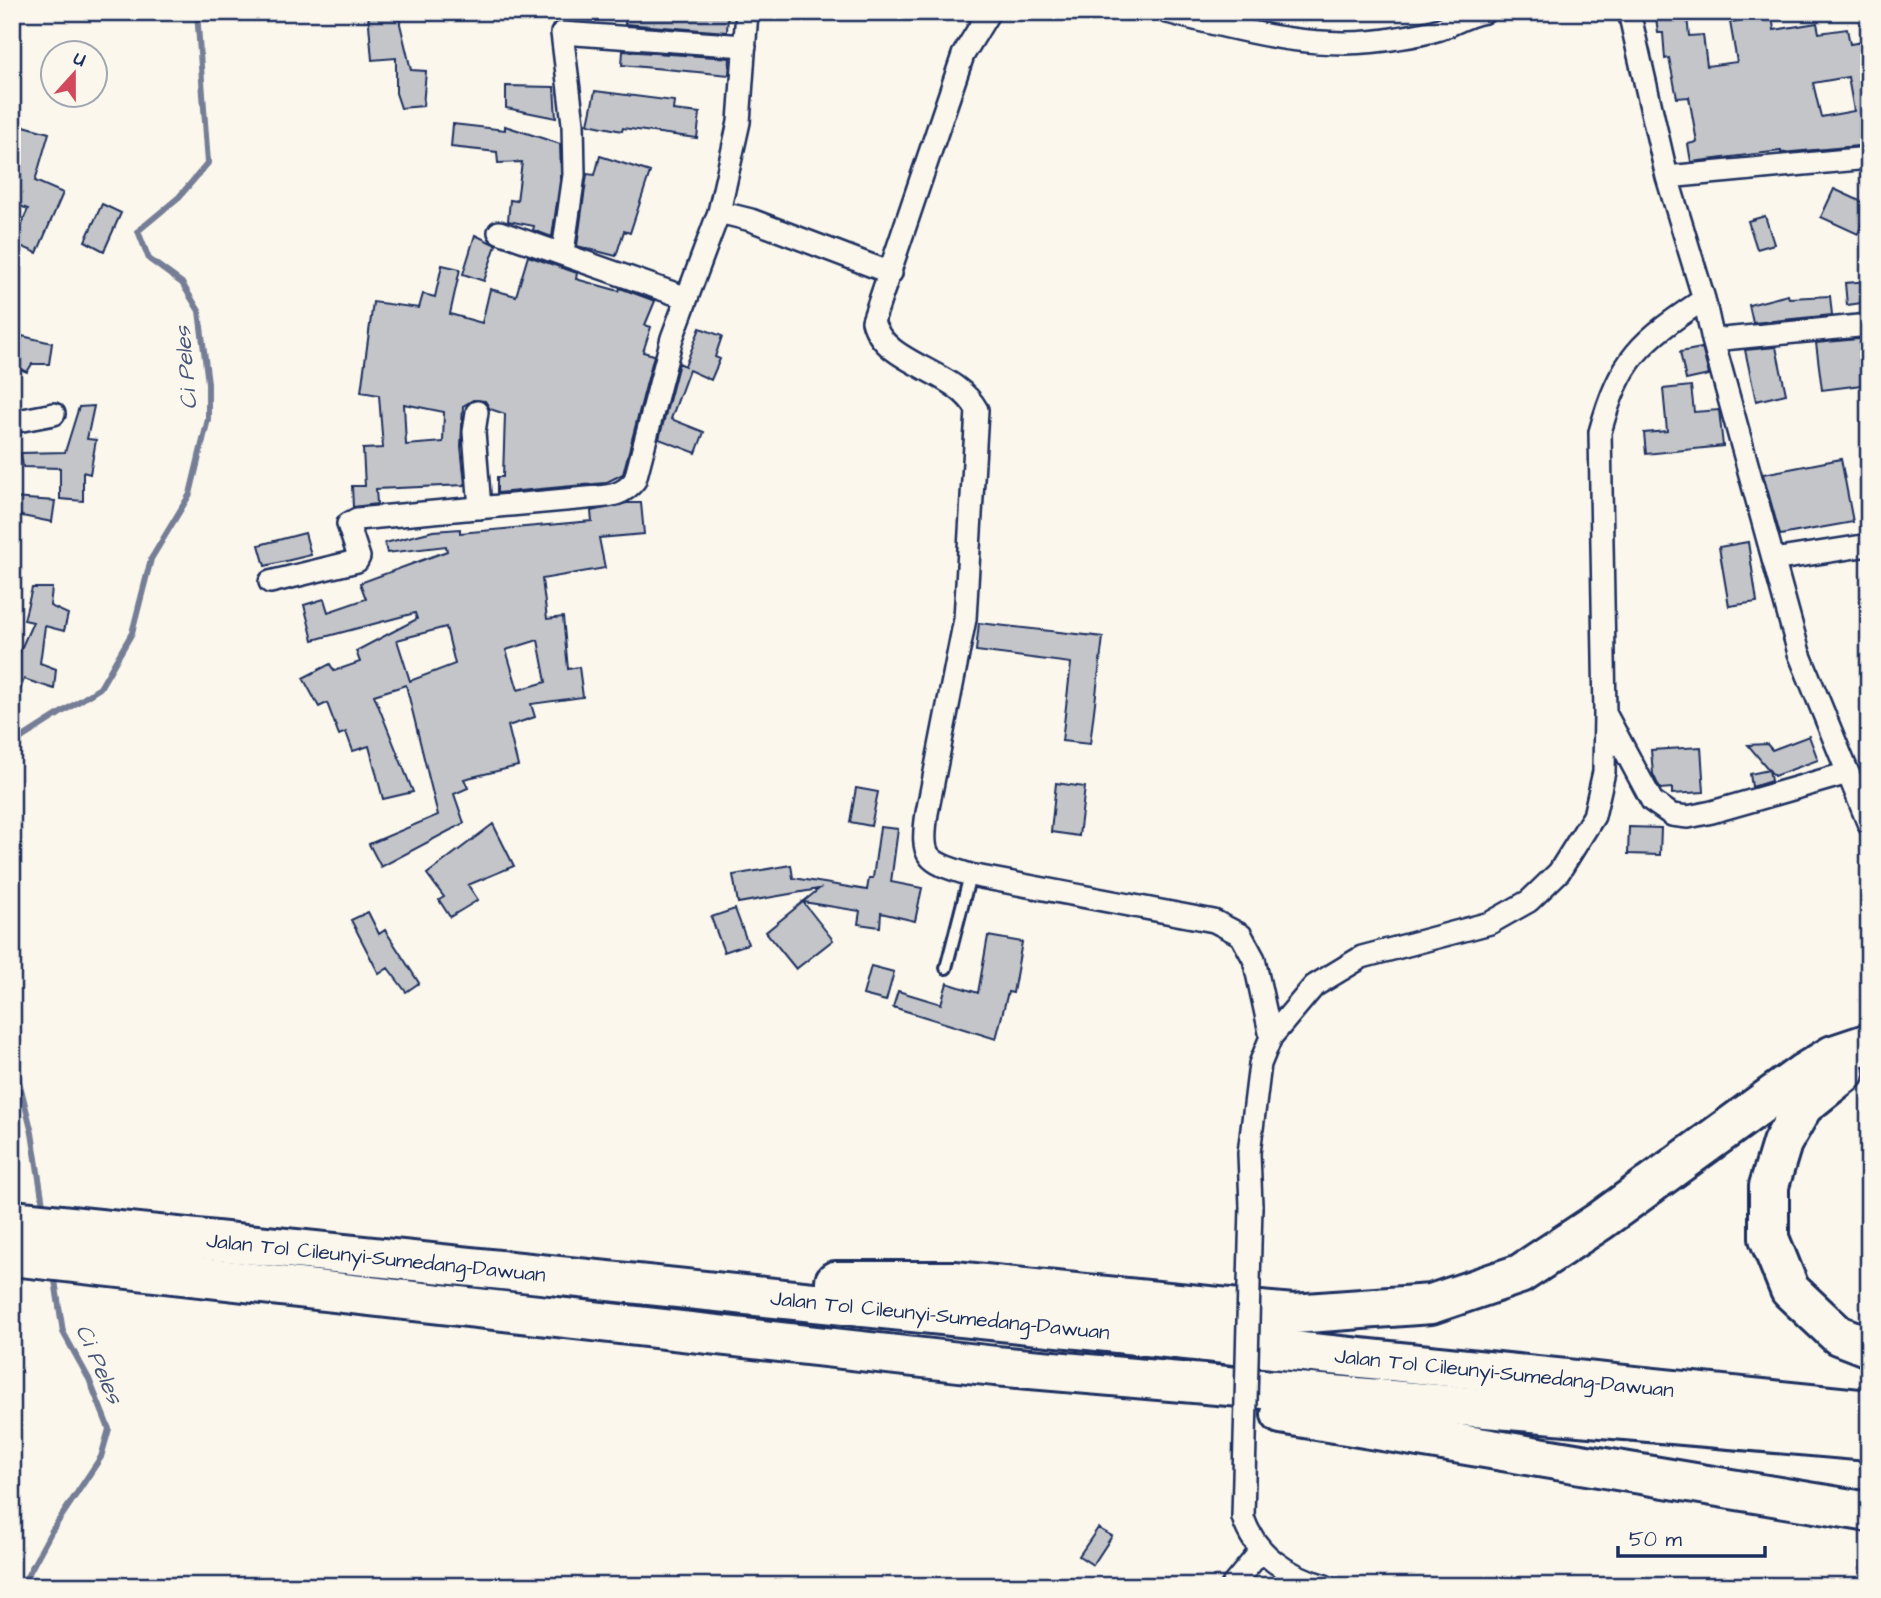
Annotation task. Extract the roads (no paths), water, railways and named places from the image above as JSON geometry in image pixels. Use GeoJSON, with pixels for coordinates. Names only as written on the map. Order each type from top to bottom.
{"type":"FeatureCollection","features":[{"type":"Feature","properties":{"kind":"highway"},"geometry":{"type":"LineString","coordinates":[[647,1283],[954,1281],[1293,1314],[1431,1304],[1520,1274],[1600,1221],[1802,1074],[1833,1055],[1869,1043]]}},
{"type":"Feature","properties":{"kind":"highway"},"geometry":{"type":"LineString","coordinates":[[1869,1062],[1837,1076],[1803,1106],[1782,1143],[1769,1186],[1769,1238],[1790,1290],[1839,1335],[1869,1347]]}},
{"type":"Feature","properties":{"kind":"highway","name":"Jalan Tol Cileunyi–Sumedang–Dawuan"},"geometry":{"type":"LineString","coordinates":[[12,1220],[1869,1410]]}},
{"type":"Feature","properties":{"kind":"highway","name":"Jalan Tol Cileunyi–Sumedang–Dawuan"},"geometry":{"type":"LineString","coordinates":[[12,1256],[995,1366],[1869,1441]]}},
{"type":"Feature","properties":{"kind":"highway"},"geometry":{"type":"LineString","coordinates":[[995,1366],[1869,1512]]}},
{"type":"Feature","properties":{"kind":"street"},"geometry":{"type":"LineString","coordinates":[[270,582],[357,561],[359,557],[349,531],[350,521],[621,494],[628,489],[635,480],[672,338],[719,212],[739,121],[747,12]]}},
{"type":"Feature","properties":{"kind":"street"},"geometry":{"type":"LineString","coordinates":[[989,12],[964,55],[873,321],[881,341],[961,389],[977,410],[965,619],[923,841],[931,861],[970,876],[1214,921],[1241,935],[1254,959],[1271,1037]]}},
{"type":"Feature","properties":{"kind":"street"},"geometry":{"type":"LineString","coordinates":[[1167,12],[1261,36],[1311,42],[1395,39],[1438,29],[1485,12]]}},
{"type":"Feature","properties":{"kind":"street"},"geometry":{"type":"LineString","coordinates":[[1629,12],[1667,177],[1704,299],[1800,653],[1869,825]]}},
{"type":"Feature","properties":{"kind":"street"},"geometry":{"type":"LineString","coordinates":[[563,252],[574,175],[573,122],[562,33],[745,46]]}},
{"type":"Feature","properties":{"kind":"street"},"geometry":{"type":"LineString","coordinates":[[1667,177],[1869,158]]}},
{"type":"Feature","properties":{"kind":"street"},"geometry":{"type":"LineString","coordinates":[[719,212],[751,220],[891,273]]}},
{"type":"Feature","properties":{"kind":"street"},"geometry":{"type":"LineString","coordinates":[[499,232],[563,252],[618,275],[687,298]]}},
{"type":"Feature","properties":{"kind":"street"},"geometry":{"type":"LineString","coordinates":[[1325,1586],[1299,1577],[1260,1552],[1243,1517],[1251,1206],[1249,1153],[1260,1064],[1271,1037],[1314,986],[1362,957],[1490,923],[1529,901],[1559,872],[1594,816],[1604,772],[1605,713],[1600,432],[1611,393],[1627,361],[1670,322],[1704,299]]}},
{"type":"Feature","properties":{"kind":"street"},"geometry":{"type":"LineString","coordinates":[[1713,340],[1869,325]]}},
{"type":"Feature","properties":{"kind":"street"},"geometry":{"type":"LineString","coordinates":[[477,412],[474,432],[480,508]]}},
{"type":"Feature","properties":{"kind":"street"},"geometry":{"type":"LineString","coordinates":[[12,422],[54,414]]}},
{"type":"Feature","properties":{"kind":"street"},"geometry":{"type":"LineString","coordinates":[[1773,560],[1869,545]]}},
{"type":"Feature","properties":{"kind":"street"},"geometry":{"type":"LineString","coordinates":[[1605,713],[1652,801],[1672,815],[1688,817],[1712,813],[1848,773]]}},
{"type":"Feature","properties":{"kind":"street"},"geometry":{"type":"LineString","coordinates":[[1232,1586],[1260,1552]]}},
{"type":"Feature","properties":{"kind":"lane"},"geometry":{"type":"LineString","coordinates":[[946,968],[970,876]]}},
{"type":"Feature","properties":{"kind":"waterway","name":"Ci Peles"},"geometry":{"type":"LineString","coordinates":[[12,744],[100,688],[132,633],[151,559],[190,494],[208,419],[208,383],[199,311],[182,283],[149,259],[138,231],[179,197],[208,163],[197,12]]}},
{"type":"Feature","properties":{"kind":"waterway","name":"Ci Peles"},"geometry":{"type":"LineString","coordinates":[[12,1053],[32,1133],[44,1211]]}},
{"type":"Feature","properties":{"kind":"waterway","name":"Ci Peles"},"geometry":{"type":"LineString","coordinates":[[22,1586],[51,1532],[101,1457],[109,1429],[89,1379],[63,1332],[54,1274]]}}]}
